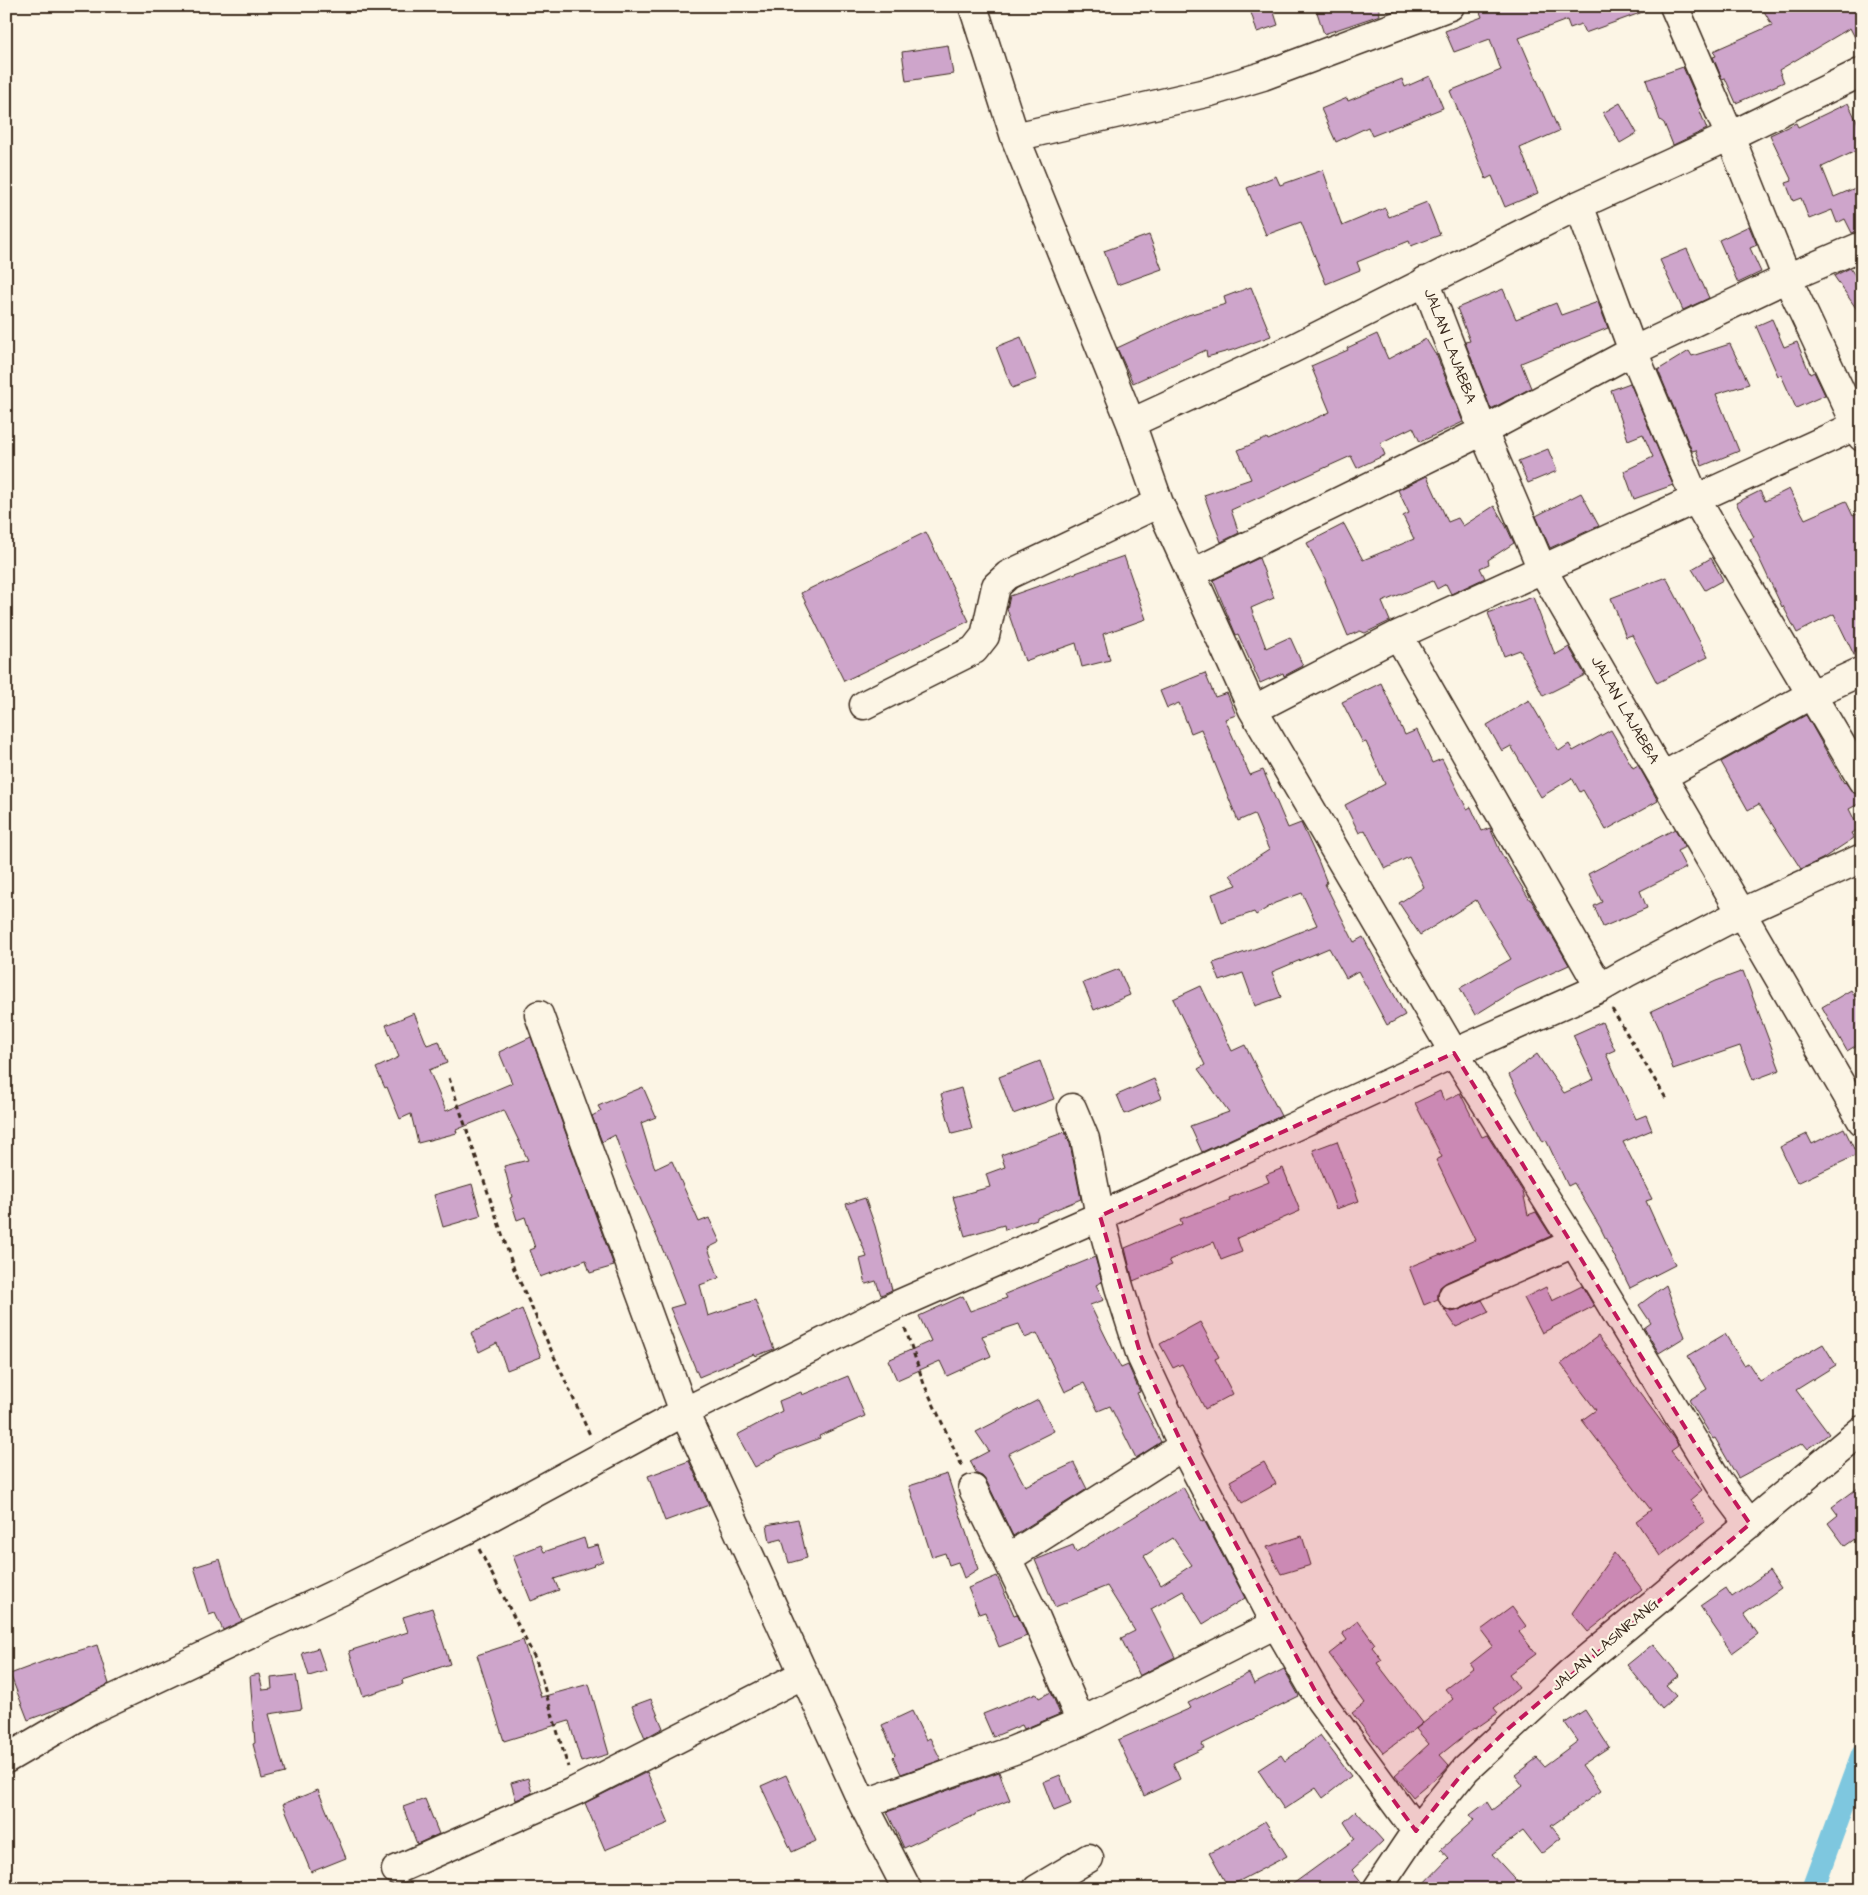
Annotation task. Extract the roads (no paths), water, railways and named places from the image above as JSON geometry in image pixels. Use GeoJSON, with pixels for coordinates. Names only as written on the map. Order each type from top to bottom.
{"type":"FeatureCollection","features":[{"type":"Feature","properties":{"kind":"street"},"geometry":{"type":"LineString","coordinates":[[973,6],[1015,137],[1131,423],[1159,504],[1253,710],[1454,1053],[1574,1243],[1720,1484],[1750,1524]]}},
{"type":"Feature","properties":{"kind":"street"},"geometry":{"type":"LineString","coordinates":[[1015,137],[1201,94],[1263,76],[1418,11],[1450,6]]}},
{"type":"Feature","properties":{"kind":"street"},"geometry":{"type":"LineString","coordinates":[[1253,710],[1398,635],[1695,498],[1860,429],[1786,278],[1730,136],[1674,6]]}},
{"type":"Feature","properties":{"kind":"street"},"geometry":{"type":"LineString","coordinates":[[1131,423],[1292,350],[1425,281],[1579,205],[1730,136],[1862,72]]}},
{"type":"Feature","properties":{"kind":"street"},"geometry":{"type":"LineString","coordinates":[[1579,205],[1633,351],[1695,498],[1862,780]]}},
{"type":"Feature","properties":{"kind":"street"},"geometry":{"type":"LineString","coordinates":[[1191,574],[1482,430],[1633,351],[1786,278],[1862,246]]}},
{"type":"Feature","properties":{"kind":"street","name":"JALAN LAJABBA"},"geometry":{"type":"LineString","coordinates":[[1425,281],[1482,430],[1542,569],[1743,912],[1862,1121]]}},
{"type":"Feature","properties":{"kind":"street"},"geometry":{"type":"LineString","coordinates":[[864,705],[974,650],[985,636],[996,586],[1008,575],[1159,504]]}},
{"type":"Feature","properties":{"kind":"street"},"geometry":{"type":"LineString","coordinates":[[1398,635],[1600,988]]}},
{"type":"Feature","properties":{"kind":"street"},"geometry":{"type":"LineString","coordinates":[[1663,776],[1812,694],[1862,671]]}},
{"type":"Feature","properties":{"kind":"street"},"geometry":{"type":"LineString","coordinates":[[7,1754],[90,1710],[468,1529],[684,1412],[897,1304],[1100,1216],[1600,988],[1743,912],[1862,858]]}},
{"type":"Feature","properties":{"kind":"street"},"geometry":{"type":"LineString","coordinates":[[538,1015],[684,1412],[863,1804],[907,1889]]}},
{"type":"Feature","properties":{"kind":"street"},"geometry":{"type":"LineString","coordinates":[[1072,1108],[1085,1139],[1100,1216],[1119,1287],[1142,1356],[1183,1446],[1276,1624],[1320,1700],[1416,1831]]}},
{"type":"Feature","properties":{"kind":"street"},"geometry":{"type":"LineString","coordinates":[[1453,1296],[1574,1243]]}},
{"type":"Feature","properties":{"kind":"street","name":"JALAN LASINRANG"},"geometry":{"type":"LineString","coordinates":[[1377,1889],[1416,1831],[1466,1769],[1570,1673],[1862,1430]]}},
{"type":"Feature","properties":{"kind":"street"},"geometry":{"type":"LineString","coordinates":[[1008,1558],[1183,1446]]}},
{"type":"Feature","properties":{"kind":"street"},"geometry":{"type":"LineString","coordinates":[[972,1488],[1036,1618],[1081,1722]]}},
{"type":"Feature","properties":{"kind":"street"},"geometry":{"type":"LineString","coordinates":[[863,1804],[1014,1750],[1081,1722],[1276,1624]]}},
{"type":"Feature","properties":{"kind":"street"},"geometry":{"type":"LineString","coordinates":[[396,1870],[575,1791],[804,1674]]}},
{"type":"Feature","properties":{"kind":"street"},"geometry":{"type":"LineString","coordinates":[[1037,1889],[1089,1858]]}},
{"type":"Feature","properties":{"kind":"waterway"},"geometry":{"type":"LineString","coordinates":[[1813,1889],[1862,1755]]}}]}
